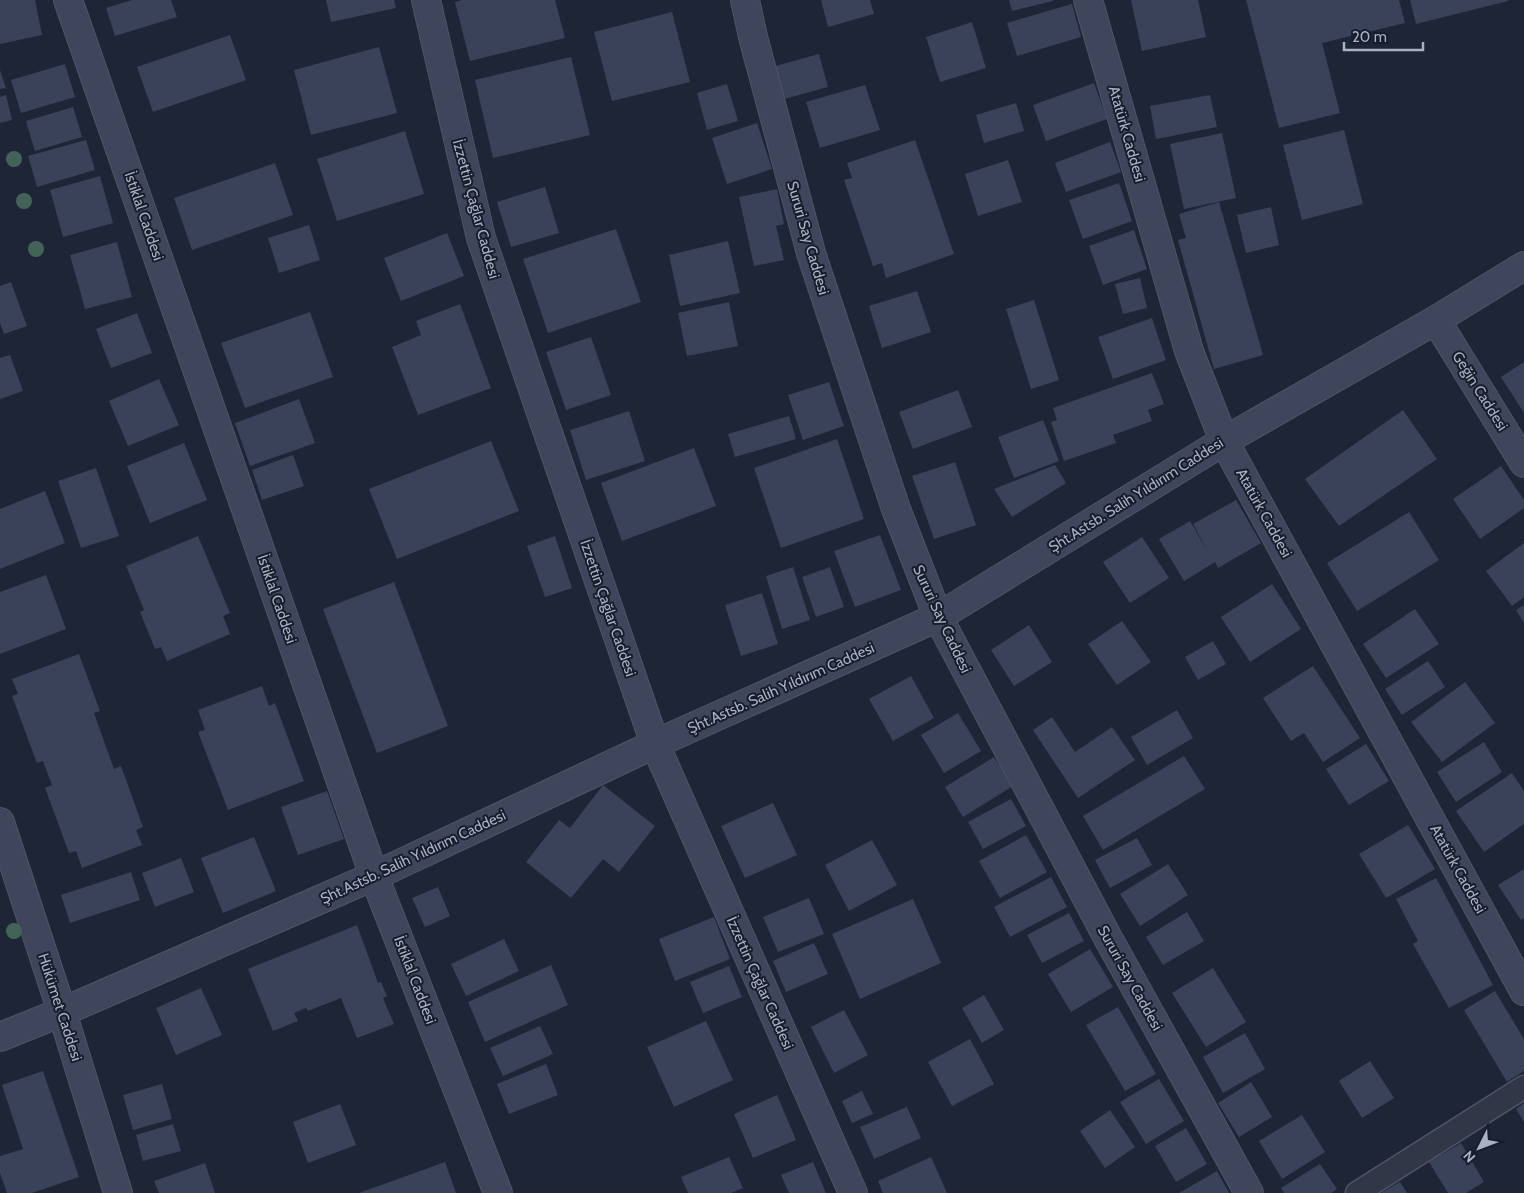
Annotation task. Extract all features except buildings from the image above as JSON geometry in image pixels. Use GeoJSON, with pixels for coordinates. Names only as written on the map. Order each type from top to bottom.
{"type":"FeatureCollection","features":[{"type":"Feature","properties":{"kind":"street","name":"İstiklal Caddesi"},"geometry":{"type":"LineString","coordinates":[[68,0],[374,876],[498,1193]]}},
{"type":"Feature","properties":{"kind":"street","name":"İzzettin Çağlar Caddesi"},"geometry":{"type":"LineString","coordinates":[[426,0],[481,238],[655,744],[853,1193]]}},
{"type":"Feature","properties":{"kind":"street","name":"Sururi Say Caddesi"},"geometry":{"type":"LineString","coordinates":[[745,0],[753,37],[811,253],[896,509],[938,617],[1108,938],[1249,1193]]}},
{"type":"Feature","properties":{"kind":"street","name":"Atatürk Caddesi"},"geometry":{"type":"LineString","coordinates":[[1088,0],[1189,351],[1224,441],[1524,991]]}},
{"type":"Feature","properties":{"kind":"street","name":"Şht.Astsb. Salih Yıldırım Caddesi"},"geometry":{"type":"LineString","coordinates":[[0,1037],[62,1012],[374,876],[655,744],[938,617],[1224,441],[1436,320],[1524,266]]}},
{"type":"Feature","properties":{"kind":"street","name":"Geğin Caddesi"},"geometry":{"type":"LineString","coordinates":[[1436,320],[1524,463]]}},
{"type":"Feature","properties":{"kind":"street","name":"Hükümet Caddesi"},"geometry":{"type":"LineString","coordinates":[[0,822],[118,1193]]}},
{"type":"Feature","properties":{"kind":"street"},"geometry":{"type":"LineString","coordinates":[[1357,1193],[1524,1087]]}}]}
